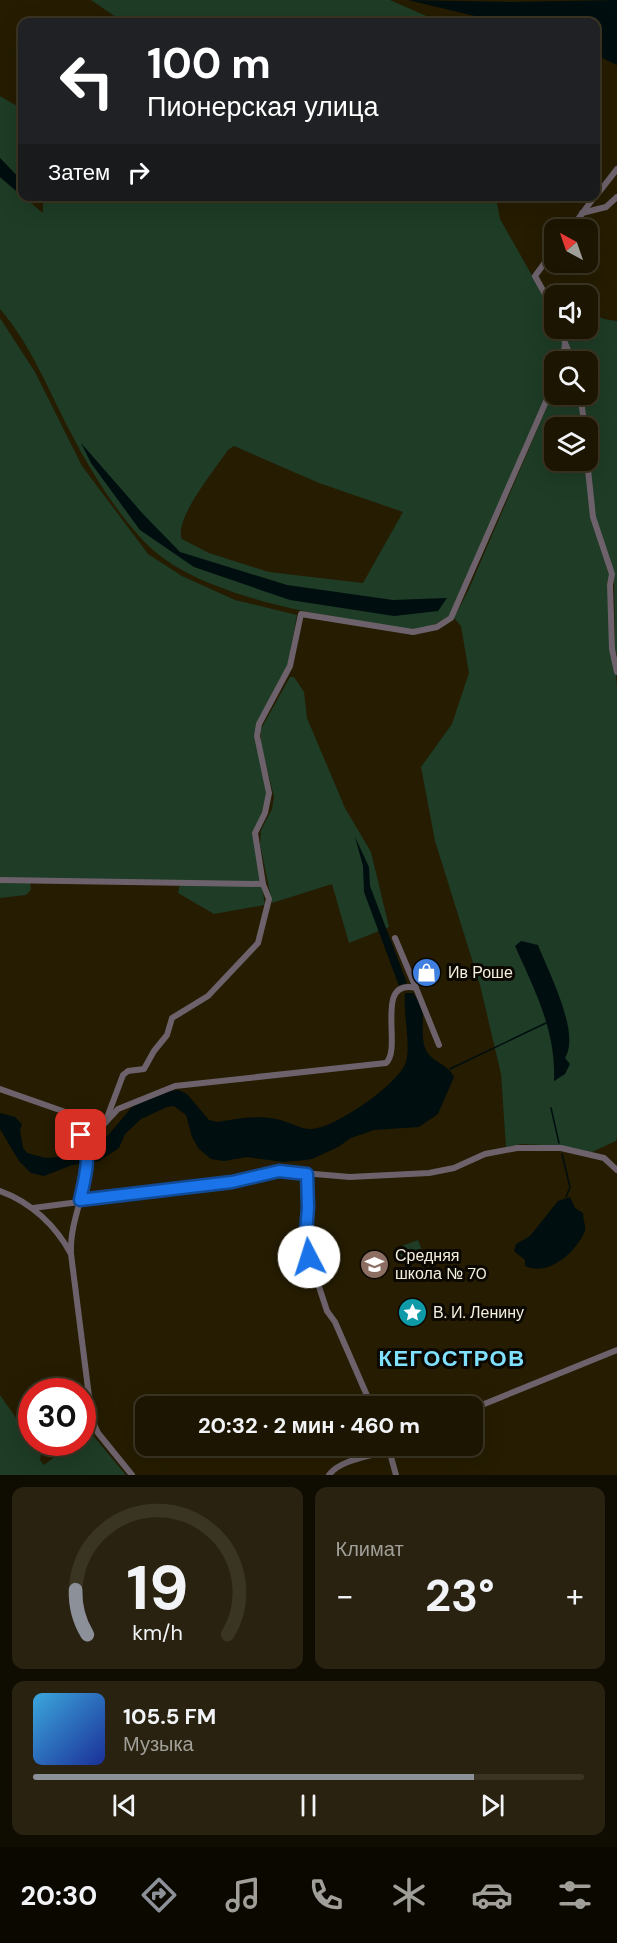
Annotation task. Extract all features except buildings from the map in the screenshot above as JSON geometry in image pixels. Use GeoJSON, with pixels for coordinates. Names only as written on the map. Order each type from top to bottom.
{"type":"FeatureCollection","features":[{"type":"Feature","properties":{"kind":"street"},"geometry":{"type":"LineString","coordinates":[[600,190],[617,169]]}},
{"type":"Feature","properties":{"kind":"street"},"geometry":{"type":"LineString","coordinates":[[582,213],[606,207],[617,197]]}},
{"type":"Feature","properties":{"kind":"street"},"geometry":{"type":"LineString","coordinates":[[578,219],[591,201]]}},
{"type":"Feature","properties":{"kind":"street"},"geometry":{"type":"LineString","coordinates":[[544,264],[535,276],[544,292]]}},
{"type":"Feature","properties":{"kind":"street"},"geometry":{"type":"LineString","coordinates":[[564,339],[568,351]]}},
{"type":"Feature","properties":{"kind":"street"},"geometry":{"type":"LineString","coordinates":[[564,351],[565,343]]}},
{"type":"Feature","properties":{"kind":"street"},"geometry":{"type":"LineString","coordinates":[[105,1123],[123,1075],[128,1071],[144,1069],[154,1051],[167,1035],[172,1018],[208,996],[258,943],[269,899],[263,884],[255,833],[265,813],[269,794],[257,736],[260,724],[290,666],[301,614],[413,632],[437,627],[451,618],[544,405]]}},
{"type":"Feature","properties":{"kind":"street"},"geometry":{"type":"LineString","coordinates":[[588,471],[593,517],[612,573],[610,585],[612,649],[617,672]]}},
{"type":"Feature","properties":{"kind":"street"},"geometry":{"type":"LineString","coordinates":[[0,880],[263,884]]}},
{"type":"Feature","properties":{"kind":"street"},"geometry":{"type":"LineString","coordinates":[[395,938],[439,1045]]}},
{"type":"Feature","properties":{"kind":"street"},"geometry":{"type":"LineString","coordinates":[[86,1143],[118,1109],[175,1086],[386,1063],[392,1054],[390,1012],[393,997],[399,990],[409,987],[416,988]]}},
{"type":"Feature","properties":{"kind":"street"},"geometry":{"type":"LineString","coordinates":[[0,1089],[74,1115],[105,1123]]}},
{"type":"Feature","properties":{"kind":"street"},"geometry":{"type":"LineString","coordinates":[[74,1115],[86,1143],[86,1171],[73,1224],[71,1254],[92,1420],[98,1433],[132,1475]]}},
{"type":"Feature","properties":{"kind":"street"},"geometry":{"type":"LineString","coordinates":[[33,1208],[80,1200],[232,1182],[279,1171],[350,1177],[429,1173],[454,1168],[485,1154],[517,1148],[561,1148],[604,1158],[617,1170]]}},
{"type":"Feature","properties":{"kind":"street"},"geometry":{"type":"LineString","coordinates":[[307,1174],[308,1208],[305,1244],[327,1311],[335,1322],[367,1396]]}},
{"type":"Feature","properties":{"kind":"street"},"geometry":{"type":"LineString","coordinates":[[0,1191],[33,1208],[64,1241],[71,1254]]}},
{"type":"Feature","properties":{"kind":"street"},"geometry":{"type":"LineString","coordinates":[[483,1405],[617,1350]]}},
{"type":"Feature","properties":{"kind":"street"},"geometry":{"type":"LineString","coordinates":[[330,1475],[332,1471],[344,1464],[366,1456]]}},
{"type":"Feature","properties":{"kind":"street"},"geometry":{"type":"LineString","coordinates":[[391,1456],[396,1475]]}},
{"type":"Feature","properties":{"kind":"green space"},"geometry":{"type":"Polygon","coordinates":[[[91,0],[390,0],[431,18],[117,18],[91,0]]]}},
{"type":"Feature","properties":{"kind":"green space"},"geometry":{"type":"Polygon","coordinates":[[[0,96],[18,107],[18,177],[0,158],[0,96]]]}},
{"type":"Feature","properties":{"kind":"green space"},"geometry":{"type":"Polygon","coordinates":[[[0,177],[18,192],[18,201],[29,201],[43,213],[43,201],[497,201],[500,219],[544,297],[544,339],[562,339],[563,343],[562,351],[544,351],[544,402],[450,615],[432,626],[412,630],[262,601],[214,585],[170,563],[141,539],[88,465],[22,338],[0,309],[0,177]],[[234,446],[228,450],[189,507],[181,530],[182,539],[209,553],[269,572],[363,583],[403,512],[319,483],[234,446]]]}},
{"type":"Feature","properties":{"kind":"green space"},"geometry":{"type":"Polygon","coordinates":[[[598,316],[617,321],[617,656],[614,573],[594,517],[591,500],[590,471],[598,471],[598,417],[586,417],[583,405],[598,405],[598,351],[570,351],[566,339],[598,339],[598,316]]]}},
{"type":"Feature","properties":{"kind":"green space"},"geometry":{"type":"Polygon","coordinates":[[[0,318],[35,372],[82,466],[148,554],[182,576],[235,600],[297,615],[288,665],[256,729],[269,795],[267,805],[253,834],[265,905],[214,914],[178,893],[180,884],[30,881],[31,890],[26,895],[0,898],[0,318]]]}},
{"type":"Feature","properties":{"kind":"green space"},"geometry":{"type":"Polygon","coordinates":[[[548,405],[579,405],[581,417],[544,417],[544,471],[586,471],[591,517],[609,569],[617,689],[617,1137],[616,1141],[590,1153],[563,1146],[522,1144],[506,1147],[501,1074],[480,985],[435,841],[421,767],[452,724],[469,673],[461,626],[454,618],[469,589],[548,405]]]}},
{"type":"Feature","properties":{"kind":"green space"},"geometry":{"type":"Polygon","coordinates":[[[290,677],[294,677],[304,692],[307,718],[345,808],[371,852],[389,927],[349,943],[332,884],[272,903],[260,844],[261,830],[272,809],[274,797],[261,744],[261,729],[290,677]]]}},
{"type":"Feature","properties":{"kind":"green space"},"geometry":{"type":"Polygon","coordinates":[[[418,1240],[424,1255],[401,1264],[394,1249],[418,1240]]]}},
{"type":"Feature","properties":{"kind":"green space"},"geometry":{"type":"Polygon","coordinates":[[[0,1395],[18,1421],[18,1456],[41,1456],[40,1460],[44,1465],[56,1456],[96,1456],[96,1439],[126,1475],[0,1475],[0,1395]]]}},
{"type":"Feature","properties":{"kind":"shaded area"},"geometry":{"type":"Polygon","coordinates":[[[408,0],[511,2],[617,0],[617,65],[600,57],[600,18],[483,18],[408,0]]]}},
{"type":"Feature","properties":{"kind":"shaded area"},"geometry":{"type":"Polygon","coordinates":[[[0,158],[18,177],[18,193],[0,177],[0,158]]]}},
{"type":"Feature","properties":{"kind":"shaded area"},"geometry":{"type":"Polygon","coordinates":[[[81,443],[143,514],[180,552],[287,585],[393,600],[447,598],[438,611],[394,616],[290,600],[194,567],[140,530],[91,463],[81,443]]]}},
{"type":"Feature","properties":{"kind":"shaded area"},"geometry":{"type":"Polygon","coordinates":[[[355,837],[369,867],[370,886],[407,983],[399,986],[364,892],[363,866],[355,837]]]}},
{"type":"Feature","properties":{"kind":"shaded area"},"geometry":{"type":"Polygon","coordinates":[[[521,941],[538,945],[566,1018],[569,1047],[565,1058],[570,1064],[565,1074],[554,1081],[554,1062],[548,1028],[537,995],[515,946],[521,941]]]}},
{"type":"Feature","properties":{"kind":"shaded area"},"geometry":{"type":"Polygon","coordinates":[[[405,993],[413,993],[422,1008],[423,1038],[427,1052],[454,1077],[438,1114],[419,1127],[374,1130],[351,1138],[312,1159],[283,1162],[247,1157],[224,1161],[211,1159],[199,1149],[192,1137],[186,1115],[174,1106],[141,1119],[125,1134],[119,1148],[99,1161],[72,1165],[44,1176],[31,1173],[19,1161],[0,1129],[0,1113],[15,1117],[22,1124],[20,1130],[23,1148],[27,1153],[46,1158],[67,1156],[105,1139],[132,1107],[163,1092],[179,1090],[187,1094],[209,1120],[217,1122],[261,1117],[280,1120],[307,1129],[321,1127],[335,1122],[365,1104],[401,1071],[407,1055],[405,993]]]}},
{"type":"Feature","properties":{"kind":"shaded area"},"geometry":{"type":"Polygon","coordinates":[[[570,1197],[575,1208],[583,1213],[585,1231],[581,1239],[568,1254],[552,1265],[534,1269],[525,1266],[525,1260],[514,1251],[516,1244],[530,1236],[558,1201],[570,1197]]]}},
{"type":"Feature","properties":{"kind":"waterway"},"geometry":{"type":"LineString","coordinates":[[450,1069],[548,1022]]}},
{"type":"Feature","properties":{"kind":"waterway"},"geometry":{"type":"LineString","coordinates":[[551,1108],[559,1143]]}},
{"type":"Feature","properties":{"kind":"waterway"},"geometry":{"type":"LineString","coordinates":[[562,1154],[570,1187],[566,1197]]}},
{"type":"Feature","properties":{"kind":"place","name":"Ив Роше"},"geometry":{"type":"Point","coordinates":[427,972]}},
{"type":"Feature","properties":{"kind":"place","name":"Средняя школа № 70"},"geometry":{"type":"Point","coordinates":[374,1264]}},
{"type":"Feature","properties":{"kind":"place","name":"В. И. Ленину"},"geometry":{"type":"Point","coordinates":[412,1312]}},
{"type":"Feature","properties":{"kind":"district","name":"КЕГОСТРОВ"},"geometry":{"type":"Point","coordinates":[452,1358]}},
{"type":"Feature","properties":{"kind":"route"},"geometry":{"type":"LineString","coordinates":[[81,1135],[86,1143],[86,1171],[80,1200],[232,1182],[279,1171],[307,1174],[308,1208],[305,1244],[309,1257]]}}]}
